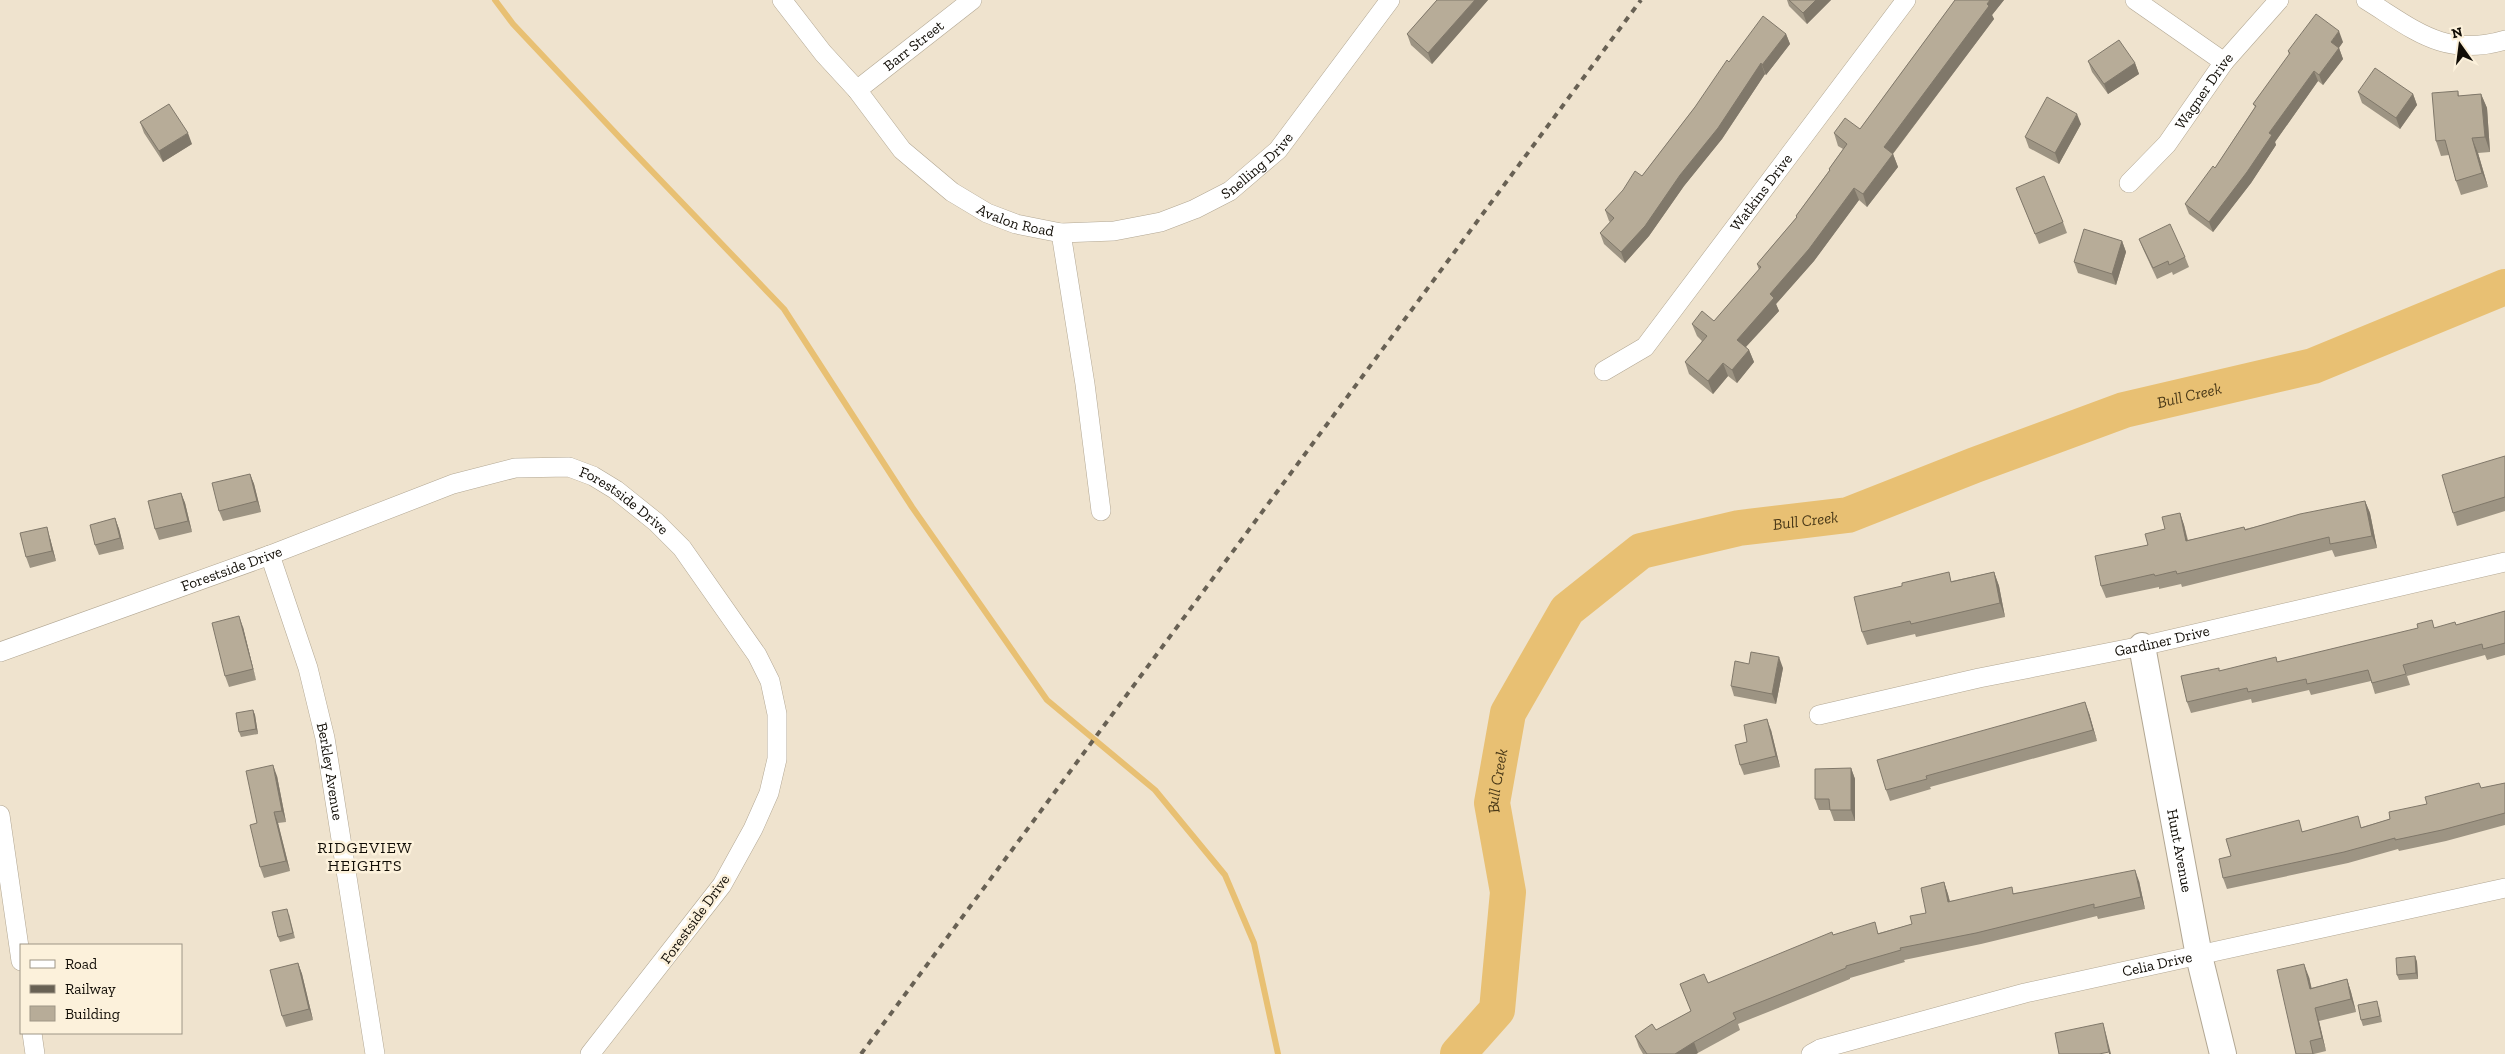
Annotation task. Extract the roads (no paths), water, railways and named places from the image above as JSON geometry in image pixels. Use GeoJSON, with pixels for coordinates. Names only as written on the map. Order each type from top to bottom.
{"type":"FeatureCollection","features":[{"type":"Feature","properties":{"kind":"street","name":"Avalon Road"},"geometry":{"type":"LineString","coordinates":[[782,0],[823,53],[857,90],[902,150],[952,192],[987,212],[1016,224],[1061,233],[1086,384],[1101,511]]}},
{"type":"Feature","properties":{"kind":"street","name":"Barr Street"},"geometry":{"type":"LineString","coordinates":[[857,90],[972,0]]}},
{"type":"Feature","properties":{"kind":"street","name":"Snelling Drive"},"geometry":{"type":"LineString","coordinates":[[1061,233],[1114,231],[1161,222],[1196,209],[1230,191],[1278,150],[1390,0]]}},
{"type":"Feature","properties":{"kind":"street","name":"Watkins Drive"},"geometry":{"type":"LineString","coordinates":[[1604,371],[1645,347],[1906,0]]}},
{"type":"Feature","properties":{"kind":"street"},"geometry":{"type":"LineString","coordinates":[[2135,0],[2224,62]]}},
{"type":"Feature","properties":{"kind":"street","name":"Wagner Drive"},"geometry":{"type":"LineString","coordinates":[[2129,183],[2167,144],[2224,62],[2279,0]]}},
{"type":"Feature","properties":{"kind":"street"},"geometry":{"type":"LineString","coordinates":[[2366,0],[2421,34],[2444,44],[2476,46],[2505,40]]}},
{"type":"Feature","properties":{"kind":"street","name":"Forestside Drive"},"geometry":{"type":"LineString","coordinates":[[0,652],[270,555],[453,484],[516,468],[569,468],[593,476],[616,490],[656,522],[682,548],[757,655],[770,681],[777,714],[777,759],[769,793],[753,829],[722,885],[590,1054]]}},
{"type":"Feature","properties":{"kind":"street","name":"Berkley Avenue"},"geometry":{"type":"LineString","coordinates":[[270,555],[308,668],[325,738],[375,1054]]}},
{"type":"Feature","properties":{"kind":"street","name":"Gardiner Drive"},"geometry":{"type":"LineString","coordinates":[[1818,715],[1979,678],[2142,646],[2505,562]]}},
{"type":"Feature","properties":{"kind":"street","name":"Hunt Avenue"},"geometry":{"type":"LineString","coordinates":[[2142,646],[2199,956],[2222,1054]]}},
{"type":"Feature","properties":{"kind":"street"},"geometry":{"type":"LineString","coordinates":[[0,816],[3,863],[20,956]]}},
{"type":"Feature","properties":{"kind":"street","name":"Celia Drive"},"geometry":{"type":"LineString","coordinates":[[1811,1054],[1820,1049],[1898,1026],[2024,993],[2505,888]]}},
{"type":"Feature","properties":{"kind":"street"},"geometry":{"type":"LineString","coordinates":[[32,1034],[35,1054]]}},
{"type":"Feature","properties":{"kind":"waterway"},"geometry":{"type":"LineString","coordinates":[[495,0],[513,24],[784,309],[912,507],[1047,700],[1155,790],[1225,875],[1254,943],[1278,1054]]}},
{"type":"Feature","properties":{"kind":"waterway","name":"Bull Creek"},"geometry":{"type":"LineString","coordinates":[[1458,1054],[1497,1010],[1508,892],[1492,803],[1508,713],[1567,610],[1641,551],[1739,528],[1848,515],[1975,465],[2124,410],[2313,366],[2505,287]]}},
{"type":"Feature","properties":{"kind":"railway"},"geometry":{"type":"LineString","coordinates":[[861,1054],[1641,0]]}},
{"type":"Feature","properties":{"kind":"district","name":"RIDGEVIEW HEIGHTS"},"geometry":{"type":"Point","coordinates":[365,856]}}]}
